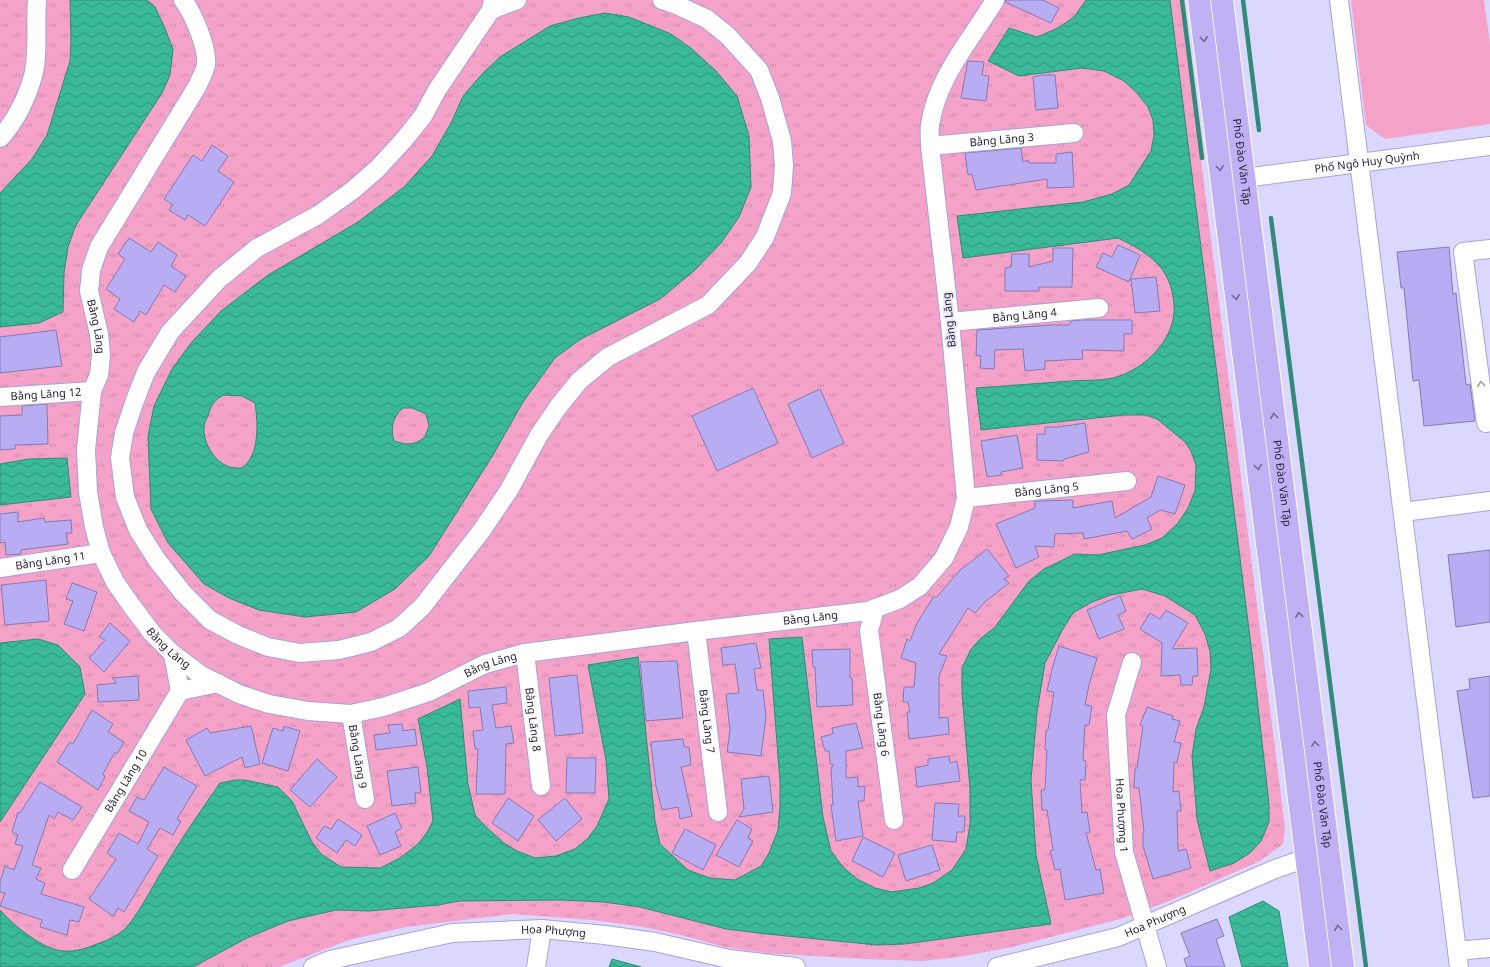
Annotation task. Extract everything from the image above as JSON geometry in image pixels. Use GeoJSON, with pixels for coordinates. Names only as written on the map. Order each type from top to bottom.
{"type":"FeatureCollection","features":[{"type":"Feature","properties":{"kind":"main road","name":"Phố Đào Văn Tập"},"geometry":{"type":"LineString","coordinates":[[1199,0],[1320,967]]}},
{"type":"Feature","properties":{"kind":"main road","name":"Phố Đào Văn Tập"},"geometry":{"type":"LineString","coordinates":[[1222,0],[1343,967]]}},
{"type":"Feature","properties":{"kind":"street"},"geometry":{"type":"LineString","coordinates":[[0,138],[22,105],[33,76],[36,48],[35,20],[37,0]]}},
{"type":"Feature","properties":{"kind":"street","name":"Bằng Lăng"},"geometry":{"type":"LineString","coordinates":[[183,0],[198,26],[206,65],[198,85],[99,246],[91,270],[89,290],[99,334],[101,355],[99,375],[92,391],[86,450],[88,492],[100,553],[115,582],[152,633],[173,654],[201,675],[239,694],[269,704],[308,711],[351,714],[383,707],[429,692],[485,664],[525,653],[696,631],[868,612],[900,599],[920,586],[944,558],[959,527],[966,498],[950,322],[930,146],[930,125],[940,90],[954,60],[995,0]]}},
{"type":"Feature","properties":{"kind":"street"},"geometry":{"type":"LineString","coordinates":[[517,0],[492,5],[437,90],[423,116],[377,169],[353,190],[318,215],[257,248],[219,279],[170,332],[146,372],[124,433],[120,458],[125,497],[138,530],[161,566],[183,593],[210,620],[238,635],[268,647],[300,653],[338,650],[371,642],[399,628],[422,607],[482,530],[509,490],[539,435],[558,407],[579,381],[608,357],[708,305],[748,263],[765,237],[782,193],[784,164],[782,141],[770,98],[759,70],[727,35],[707,19],[662,0]]}},
{"type":"Feature","properties":{"kind":"street"},"geometry":{"type":"LineString","coordinates":[[1339,0],[1458,959],[1490,948]]}},
{"type":"Feature","properties":{"kind":"street","name":"Bằng Lăng 3"},"geometry":{"type":"LineString","coordinates":[[930,146],[1074,133]]}},
{"type":"Feature","properties":{"kind":"street","name":"Phố Ngô Huy Quỳnh"},"geometry":{"type":"LineString","coordinates":[[1244,178],[1490,146]]}},
{"type":"Feature","properties":{"kind":"street"},"geometry":{"type":"LineString","coordinates":[[1490,249],[1463,252],[1486,423],[1490,422]]}},
{"type":"Feature","properties":{"kind":"street","name":"Bằng Lăng 4"},"geometry":{"type":"LineString","coordinates":[[950,322],[1099,308]]}},
{"type":"Feature","properties":{"kind":"street","name":"Bằng Lăng 12"},"geometry":{"type":"LineString","coordinates":[[0,397],[92,391]]}},
{"type":"Feature","properties":{"kind":"street","name":"Bằng Lăng 5"},"geometry":{"type":"LineString","coordinates":[[966,498],[1127,481]]}},
{"type":"Feature","properties":{"kind":"street"},"geometry":{"type":"LineString","coordinates":[[1403,512],[1490,501]]}},
{"type":"Feature","properties":{"kind":"street","name":"Bằng Lăng 11"},"geometry":{"type":"LineString","coordinates":[[0,568],[100,553]]}},
{"type":"Feature","properties":{"kind":"street"},"geometry":{"type":"LineString","coordinates":[[869,630],[875,609]]}},
{"type":"Feature","properties":{"kind":"street"},"geometry":{"type":"LineString","coordinates":[[855,613],[869,630]]}},
{"type":"Feature","properties":{"kind":"street","name":"Bằng Lăng 6"},"geometry":{"type":"LineString","coordinates":[[869,630],[894,820]]}},
{"type":"Feature","properties":{"kind":"street","name":"Bằng Lăng 7"},"geometry":{"type":"LineString","coordinates":[[696,631],[718,812]]}},
{"type":"Feature","properties":{"kind":"street","name":"Bằng Lăng 8"},"geometry":{"type":"LineString","coordinates":[[525,653],[541,786]]}},
{"type":"Feature","properties":{"kind":"street"},"geometry":{"type":"LineString","coordinates":[[173,654],[180,691],[218,683]]}},
{"type":"Feature","properties":{"kind":"street","name":"Hoa Phượng 1"},"geometry":{"type":"LineString","coordinates":[[1132,662],[1116,715],[1124,852],[1158,967]]}},
{"type":"Feature","properties":{"kind":"street","name":"Bằng Lăng 10"},"geometry":{"type":"LineString","coordinates":[[72,870],[180,691]]}},
{"type":"Feature","properties":{"kind":"street","name":"Bằng Lăng 9"},"geometry":{"type":"LineString","coordinates":[[351,714],[365,799]]}},
{"type":"Feature","properties":{"kind":"street","name":"Hoa Phượng"},"geometry":{"type":"LineString","coordinates":[[997,967],[1118,937],[1276,869],[1307,858]]}},
{"type":"Feature","properties":{"kind":"street"},"geometry":{"type":"LineString","coordinates":[[536,967],[542,930]]}},
{"type":"Feature","properties":{"kind":"street","name":"Hoa Phượng"},"geometry":{"type":"LineString","coordinates":[[313,967],[330,960],[452,933],[542,930],[604,935],[655,942],[729,963],[785,967]]}},
{"type":"Feature","properties":{"kind":"green space"},"geometry":{"type":"Polygon","coordinates":[[[0,0],[1181,0],[1285,828],[1283,844],[1260,861],[1174,899],[1124,918],[1012,947],[959,957],[923,961],[766,953],[724,947],[685,936],[638,926],[592,920],[513,914],[406,927],[349,940],[279,967],[0,967],[0,0]]]}},
{"type":"Feature","properties":{"kind":"green space"},"geometry":{"type":"Polygon","coordinates":[[[1351,0],[1484,0],[1490,44],[1490,124],[1385,139],[1366,125],[1351,0]]]}},
{"type":"Feature","properties":{"kind":"water"},"geometry":{"type":"Polygon","coordinates":[[[70,0],[147,0],[155,7],[173,49],[170,75],[162,93],[76,225],[68,247],[64,273],[63,312],[39,323],[0,327],[0,193],[32,159],[47,135],[70,61],[70,0]]]}},
{"type":"Feature","properties":{"kind":"water"},"geometry":{"type":"Polygon","coordinates":[[[1086,0],[1170,0],[1253,662],[1269,804],[1269,822],[1261,841],[1250,853],[1234,863],[1210,871],[1197,819],[1192,756],[1196,729],[1204,707],[1211,669],[1210,651],[1205,634],[1195,615],[1165,596],[1142,589],[1111,595],[1092,602],[1073,613],[1045,663],[1037,712],[1031,780],[1036,855],[1051,924],[905,944],[877,945],[726,929],[640,907],[604,902],[560,900],[459,901],[438,905],[369,911],[336,910],[288,921],[247,938],[193,967],[0,967],[0,910],[21,930],[48,947],[57,950],[69,951],[85,948],[101,943],[123,931],[136,914],[160,873],[220,783],[245,780],[278,787],[292,801],[312,842],[321,854],[341,867],[380,868],[400,858],[418,844],[426,834],[433,821],[427,767],[418,719],[460,699],[468,784],[475,815],[504,843],[517,851],[535,858],[556,856],[575,849],[588,838],[597,826],[609,799],[606,760],[588,665],[638,657],[655,821],[660,844],[688,870],[710,878],[735,880],[761,866],[769,853],[778,830],[780,782],[769,639],[802,637],[823,817],[831,851],[843,867],[857,879],[875,888],[892,892],[919,888],[933,883],[952,870],[966,849],[970,824],[970,789],[962,693],[962,668],[971,649],[980,639],[995,627],[1029,581],[1044,569],[1075,554],[1098,555],[1145,545],[1162,538],[1178,523],[1188,508],[1195,491],[1196,465],[1191,451],[1185,442],[1157,419],[1146,415],[1124,415],[981,430],[976,388],[1103,380],[1125,374],[1136,368],[1157,351],[1170,329],[1174,317],[1172,291],[1163,271],[1149,256],[1118,238],[963,258],[957,216],[1083,202],[1112,194],[1129,185],[1151,151],[1154,135],[1153,120],[1148,107],[1137,93],[1124,81],[1104,71],[1082,68],[1019,76],[988,61],[1009,28],[1037,37],[1058,28],[1074,17],[1086,0]]]}},
{"type":"Feature","properties":{"kind":"water"},"geometry":{"type":"Polygon","coordinates":[[[605,13],[629,17],[671,34],[692,49],[716,71],[737,96],[749,136],[751,187],[739,217],[721,243],[695,270],[660,299],[581,339],[555,358],[523,402],[493,455],[429,556],[395,589],[356,612],[305,617],[259,610],[229,598],[204,584],[168,543],[151,509],[148,436],[154,406],[172,369],[191,343],[221,311],[268,275],[358,222],[404,187],[432,156],[452,121],[463,96],[482,74],[500,57],[550,26],[605,13]],[[224,395],[213,403],[205,422],[204,434],[211,452],[219,461],[230,467],[242,468],[248,462],[255,447],[257,420],[255,403],[242,396],[224,395]],[[403,408],[393,423],[392,432],[394,441],[407,444],[417,442],[425,437],[429,426],[426,414],[412,408],[403,408]]]}},
{"type":"Feature","properties":{"kind":"water"},"geometry":{"type":"Polygon","coordinates":[[[67,458],[71,497],[0,505],[0,464],[29,459],[67,458]]]}},
{"type":"Feature","properties":{"kind":"water"},"geometry":{"type":"Polygon","coordinates":[[[38,639],[58,645],[80,667],[85,694],[0,822],[0,643],[38,639]]]}},
{"type":"Feature","properties":{"kind":"water"},"geometry":{"type":"Polygon","coordinates":[[[1263,901],[1279,911],[1288,967],[1242,967],[1229,917],[1263,901]]]}},
{"type":"Feature","properties":{"kind":"water"},"geometry":{"type":"Polygon","coordinates":[[[612,959],[641,967],[609,967],[612,959]]]}},
{"type":"Feature","properties":{"kind":"building"},"geometry":{"type":"Polygon","coordinates":[[[1005,0],[1043,0],[1059,8],[1051,23],[1005,2],[1005,0]]]}},
{"type":"Feature","properties":{"kind":"building"},"geometry":{"type":"Polygon","coordinates":[[[968,61],[984,62],[982,75],[989,76],[986,101],[961,98],[968,61]]]}},
{"type":"Feature","properties":{"kind":"building"},"geometry":{"type":"Polygon","coordinates":[[[1055,75],[1058,108],[1036,110],[1033,77],[1055,75]]]}},
{"type":"Feature","properties":{"kind":"building"},"geometry":{"type":"Polygon","coordinates":[[[212,145],[228,156],[218,171],[234,182],[205,226],[188,215],[185,220],[169,210],[173,205],[164,199],[193,155],[202,161],[212,145]]]}},
{"type":"Feature","properties":{"kind":"building"},"geometry":{"type":"Polygon","coordinates":[[[1021,148],[1023,162],[1028,160],[1029,163],[1056,163],[1056,154],[1072,152],[1074,187],[1047,188],[1047,179],[976,190],[972,174],[968,175],[965,153],[1021,148]]]}},
{"type":"Feature","properties":{"kind":"building"},"geometry":{"type":"Polygon","coordinates":[[[129,238],[151,252],[158,242],[177,255],[171,266],[186,276],[175,292],[164,285],[146,315],[140,311],[134,322],[114,309],[120,299],[106,289],[125,259],[118,254],[129,238]]]}},
{"type":"Feature","properties":{"kind":"building"},"geometry":{"type":"Polygon","coordinates":[[[1118,245],[1140,255],[1129,282],[1096,267],[1103,253],[1112,257],[1118,245]]]}},
{"type":"Feature","properties":{"kind":"building"},"geometry":{"type":"Polygon","coordinates":[[[1449,247],[1453,294],[1456,293],[1466,385],[1470,384],[1475,421],[1424,426],[1419,380],[1413,381],[1404,288],[1401,288],[1397,252],[1449,247]]]}},
{"type":"Feature","properties":{"kind":"building"},"geometry":{"type":"Polygon","coordinates":[[[1053,248],[1073,248],[1072,287],[1039,287],[1039,291],[1005,291],[1005,268],[1011,267],[1012,254],[1029,254],[1029,267],[1053,261],[1053,248]]]}},
{"type":"Feature","properties":{"kind":"building"},"geometry":{"type":"Polygon","coordinates":[[[1156,277],[1160,311],[1135,313],[1131,279],[1156,277]]]}},
{"type":"Feature","properties":{"kind":"building"},"geometry":{"type":"Polygon","coordinates":[[[1132,320],[1132,334],[1124,334],[1124,351],[1082,350],[1083,359],[1045,361],[1045,369],[1025,371],[1023,349],[995,350],[994,369],[980,368],[981,356],[976,355],[977,330],[1069,325],[1071,321],[1132,320]]]}},
{"type":"Feature","properties":{"kind":"building"},"geometry":{"type":"Polygon","coordinates":[[[56,330],[62,366],[0,373],[0,337],[56,330]]]}},
{"type":"Feature","properties":{"kind":"building"},"geometry":{"type":"Polygon","coordinates":[[[753,388],[778,443],[717,471],[692,416],[753,388]]]}},
{"type":"Feature","properties":{"kind":"building"},"geometry":{"type":"Polygon","coordinates":[[[820,389],[844,443],[812,458],[788,404],[820,389]]]}},
{"type":"Feature","properties":{"kind":"building"},"geometry":{"type":"Polygon","coordinates":[[[47,404],[48,444],[15,445],[15,449],[0,450],[0,416],[22,415],[22,406],[47,404]]]}},
{"type":"Feature","properties":{"kind":"building"},"geometry":{"type":"Polygon","coordinates":[[[1085,423],[1089,452],[1064,459],[1063,461],[1037,460],[1037,434],[1045,434],[1045,427],[1059,427],[1085,423]]]}},
{"type":"Feature","properties":{"kind":"building"},"geometry":{"type":"Polygon","coordinates":[[[1017,435],[1023,468],[1001,472],[1001,475],[987,477],[981,441],[1017,435]]]}},
{"type":"Feature","properties":{"kind":"building"},"geometry":{"type":"Polygon","coordinates":[[[1158,476],[1185,485],[1175,514],[1160,510],[1147,518],[1152,529],[1132,539],[1127,531],[1084,539],[1083,533],[1055,534],[1054,547],[1035,546],[1039,557],[1016,568],[996,524],[1035,508],[1035,501],[1073,500],[1073,508],[1112,501],[1115,518],[1151,497],[1158,476]]]}},
{"type":"Feature","properties":{"kind":"building"},"geometry":{"type":"Polygon","coordinates":[[[18,512],[18,522],[44,518],[45,522],[71,520],[72,533],[66,533],[68,544],[21,550],[21,554],[6,555],[5,542],[0,543],[0,514],[18,512]]]}},
{"type":"Feature","properties":{"kind":"building"},"geometry":{"type":"Polygon","coordinates":[[[987,549],[1009,576],[1004,579],[1009,583],[986,601],[975,613],[968,608],[939,654],[947,656],[939,676],[939,718],[948,717],[949,734],[909,739],[907,712],[910,712],[908,702],[903,702],[904,687],[914,687],[916,663],[901,658],[907,639],[910,641],[917,623],[934,596],[936,598],[959,571],[987,549]]]}},
{"type":"Feature","properties":{"kind":"building"},"geometry":{"type":"Polygon","coordinates":[[[1490,550],[1490,622],[1456,627],[1448,555],[1490,550]]]}},
{"type":"Feature","properties":{"kind":"building"},"geometry":{"type":"Polygon","coordinates":[[[46,580],[49,621],[5,625],[1,585],[46,580]]]}},
{"type":"Feature","properties":{"kind":"building"},"geometry":{"type":"Polygon","coordinates":[[[72,583],[97,592],[84,631],[64,624],[73,601],[66,599],[72,583]]]}},
{"type":"Feature","properties":{"kind":"building"},"geometry":{"type":"Polygon","coordinates":[[[1120,596],[1126,611],[1118,615],[1124,629],[1099,639],[1087,610],[1120,596]]]}},
{"type":"Feature","properties":{"kind":"building"},"geometry":{"type":"Polygon","coordinates":[[[1166,610],[1188,623],[1172,649],[1197,648],[1198,676],[1193,676],[1192,685],[1181,685],[1180,675],[1161,676],[1162,643],[1140,629],[1150,613],[1160,619],[1166,610]]]}},
{"type":"Feature","properties":{"kind":"building"},"geometry":{"type":"Polygon","coordinates":[[[110,623],[130,641],[104,672],[89,658],[105,640],[99,637],[110,623]]]}},
{"type":"Feature","properties":{"kind":"building"},"geometry":{"type":"Polygon","coordinates":[[[756,643],[761,668],[754,669],[757,690],[763,690],[766,717],[761,756],[727,752],[730,730],[726,694],[739,693],[735,664],[723,665],[721,648],[756,643]]]}},
{"type":"Feature","properties":{"kind":"building"},"geometry":{"type":"Polygon","coordinates":[[[1059,646],[1097,658],[1085,705],[1092,706],[1089,725],[1085,725],[1083,760],[1086,761],[1085,780],[1080,780],[1082,813],[1087,812],[1090,832],[1086,833],[1096,870],[1100,869],[1104,893],[1065,900],[1060,869],[1055,870],[1050,851],[1053,850],[1047,810],[1042,810],[1041,790],[1045,790],[1047,750],[1045,750],[1046,730],[1048,730],[1054,692],[1047,691],[1059,646]]]}},
{"type":"Feature","properties":{"kind":"building"},"geometry":{"type":"Polygon","coordinates":[[[850,649],[850,678],[852,678],[853,705],[817,707],[815,667],[813,667],[812,650],[850,649]]]}},
{"type":"Feature","properties":{"kind":"building"},"geometry":{"type":"Polygon","coordinates":[[[677,661],[683,718],[646,721],[640,662],[677,661]]]}},
{"type":"Feature","properties":{"kind":"building"},"geometry":{"type":"Polygon","coordinates":[[[577,675],[583,733],[555,736],[549,678],[577,675]]]}},
{"type":"Feature","properties":{"kind":"building"},"geometry":{"type":"Polygon","coordinates":[[[138,676],[139,700],[98,702],[97,685],[117,683],[112,678],[138,676]]]}},
{"type":"Feature","properties":{"kind":"building"},"geometry":{"type":"Polygon","coordinates":[[[1490,676],[1490,796],[1473,798],[1457,691],[1470,689],[1469,679],[1490,676]]]}},
{"type":"Feature","properties":{"kind":"building"},"geometry":{"type":"Polygon","coordinates":[[[506,687],[507,703],[492,705],[496,728],[511,726],[514,743],[506,744],[505,794],[476,794],[478,749],[475,749],[473,731],[483,730],[480,707],[469,708],[468,691],[506,687]]]}},
{"type":"Feature","properties":{"kind":"building"},"geometry":{"type":"Polygon","coordinates":[[[1147,707],[1173,716],[1172,719],[1180,721],[1174,742],[1181,743],[1177,763],[1174,762],[1173,792],[1179,791],[1181,811],[1177,811],[1178,851],[1186,849],[1191,868],[1153,879],[1143,846],[1144,832],[1139,788],[1134,788],[1135,768],[1137,768],[1143,726],[1140,725],[1147,707]]]}},
{"type":"Feature","properties":{"kind":"building"},"geometry":{"type":"Polygon","coordinates":[[[92,710],[113,724],[108,732],[124,742],[117,754],[115,752],[103,774],[105,777],[98,790],[57,762],[70,742],[73,744],[92,710]]]}},
{"type":"Feature","properties":{"kind":"building"},"geometry":{"type":"Polygon","coordinates":[[[856,723],[863,748],[846,751],[846,778],[858,777],[858,787],[865,786],[864,801],[858,801],[863,836],[836,841],[831,805],[833,805],[831,767],[833,767],[833,764],[830,764],[829,751],[825,751],[821,737],[833,734],[832,728],[856,723]]]}},
{"type":"Feature","properties":{"kind":"building"},"geometry":{"type":"Polygon","coordinates":[[[402,724],[403,731],[415,729],[417,745],[376,750],[374,735],[390,733],[388,725],[402,724]]]}},
{"type":"Feature","properties":{"kind":"building"},"geometry":{"type":"Polygon","coordinates":[[[251,726],[260,764],[245,768],[242,757],[205,776],[186,740],[207,728],[210,733],[251,726]]]}},
{"type":"Feature","properties":{"kind":"building"},"geometry":{"type":"Polygon","coordinates":[[[284,726],[300,731],[288,771],[262,763],[273,728],[283,731],[284,726]]]}},
{"type":"Feature","properties":{"kind":"building"},"geometry":{"type":"Polygon","coordinates":[[[683,739],[684,747],[689,747],[691,765],[681,767],[692,816],[680,819],[678,807],[662,810],[656,786],[651,742],[683,739]]]}},
{"type":"Feature","properties":{"kind":"building"},"geometry":{"type":"Polygon","coordinates":[[[949,756],[950,763],[957,761],[960,781],[917,787],[915,768],[928,765],[928,759],[949,756]]]}},
{"type":"Feature","properties":{"kind":"building"},"geometry":{"type":"Polygon","coordinates":[[[567,758],[596,758],[595,793],[566,793],[567,758]]]}},
{"type":"Feature","properties":{"kind":"building"},"geometry":{"type":"Polygon","coordinates":[[[317,759],[337,777],[310,807],[290,790],[317,759]]]}},
{"type":"Feature","properties":{"kind":"building"},"geometry":{"type":"Polygon","coordinates":[[[164,767],[197,786],[177,819],[181,821],[173,835],[160,828],[147,849],[158,856],[124,912],[118,908],[113,916],[89,899],[116,859],[107,853],[119,833],[138,844],[149,822],[129,811],[137,797],[144,800],[164,767]]]}},
{"type":"Feature","properties":{"kind":"building"},"geometry":{"type":"Polygon","coordinates":[[[418,767],[421,793],[415,793],[416,803],[392,806],[387,771],[418,767]]]}},
{"type":"Feature","properties":{"kind":"building"},"geometry":{"type":"Polygon","coordinates":[[[769,776],[773,812],[739,817],[744,809],[741,779],[769,776]]]}},
{"type":"Feature","properties":{"kind":"building"},"geometry":{"type":"Polygon","coordinates":[[[40,782],[82,807],[73,820],[58,812],[54,819],[49,815],[32,865],[41,868],[36,879],[45,883],[41,894],[84,907],[79,922],[70,920],[67,935],[40,927],[42,920],[0,906],[5,893],[0,892],[0,882],[5,866],[14,870],[23,846],[15,844],[18,835],[12,832],[18,812],[20,813],[40,782]]]}},
{"type":"Feature","properties":{"kind":"building"},"geometry":{"type":"Polygon","coordinates":[[[508,798],[534,816],[518,841],[492,823],[508,798]]]}},
{"type":"Feature","properties":{"kind":"building"},"geometry":{"type":"Polygon","coordinates":[[[565,798],[582,819],[556,841],[538,820],[565,798]]]}},
{"type":"Feature","properties":{"kind":"building"},"geometry":{"type":"Polygon","coordinates":[[[935,803],[959,804],[958,816],[965,816],[964,832],[957,832],[956,842],[932,840],[935,803]]]}},
{"type":"Feature","properties":{"kind":"building"},"geometry":{"type":"Polygon","coordinates":[[[395,813],[402,828],[395,832],[401,846],[380,855],[367,826],[395,813]]]}},
{"type":"Feature","properties":{"kind":"building"},"geometry":{"type":"Polygon","coordinates":[[[338,819],[362,835],[355,846],[346,840],[337,853],[316,838],[324,826],[331,829],[338,819]]]}},
{"type":"Feature","properties":{"kind":"building"},"geometry":{"type":"Polygon","coordinates":[[[737,820],[752,829],[748,838],[753,841],[739,867],[716,855],[737,820]]]}},
{"type":"Feature","properties":{"kind":"building"},"geometry":{"type":"Polygon","coordinates":[[[685,829],[716,845],[703,870],[672,853],[685,829]]]}},
{"type":"Feature","properties":{"kind":"building"},"geometry":{"type":"Polygon","coordinates":[[[863,837],[895,853],[883,877],[852,861],[863,837]]]}},
{"type":"Feature","properties":{"kind":"building"},"geometry":{"type":"Polygon","coordinates":[[[932,845],[940,870],[906,881],[898,855],[932,845]]]}},
{"type":"Feature","properties":{"kind":"building"},"geometry":{"type":"Polygon","coordinates":[[[1217,919],[1224,936],[1216,939],[1225,967],[1187,967],[1184,959],[1190,956],[1181,933],[1217,919]]]}},
{"type":"Feature","properties":{"kind":"waterway"},"geometry":{"type":"LineString","coordinates":[[1182,0],[1202,158]]}},
{"type":"Feature","properties":{"kind":"waterway"},"geometry":{"type":"LineString","coordinates":[[1243,0],[1259,130]]}},
{"type":"Feature","properties":{"kind":"waterway"},"geometry":{"type":"LineString","coordinates":[[1271,218],[1366,967]]}}]}
